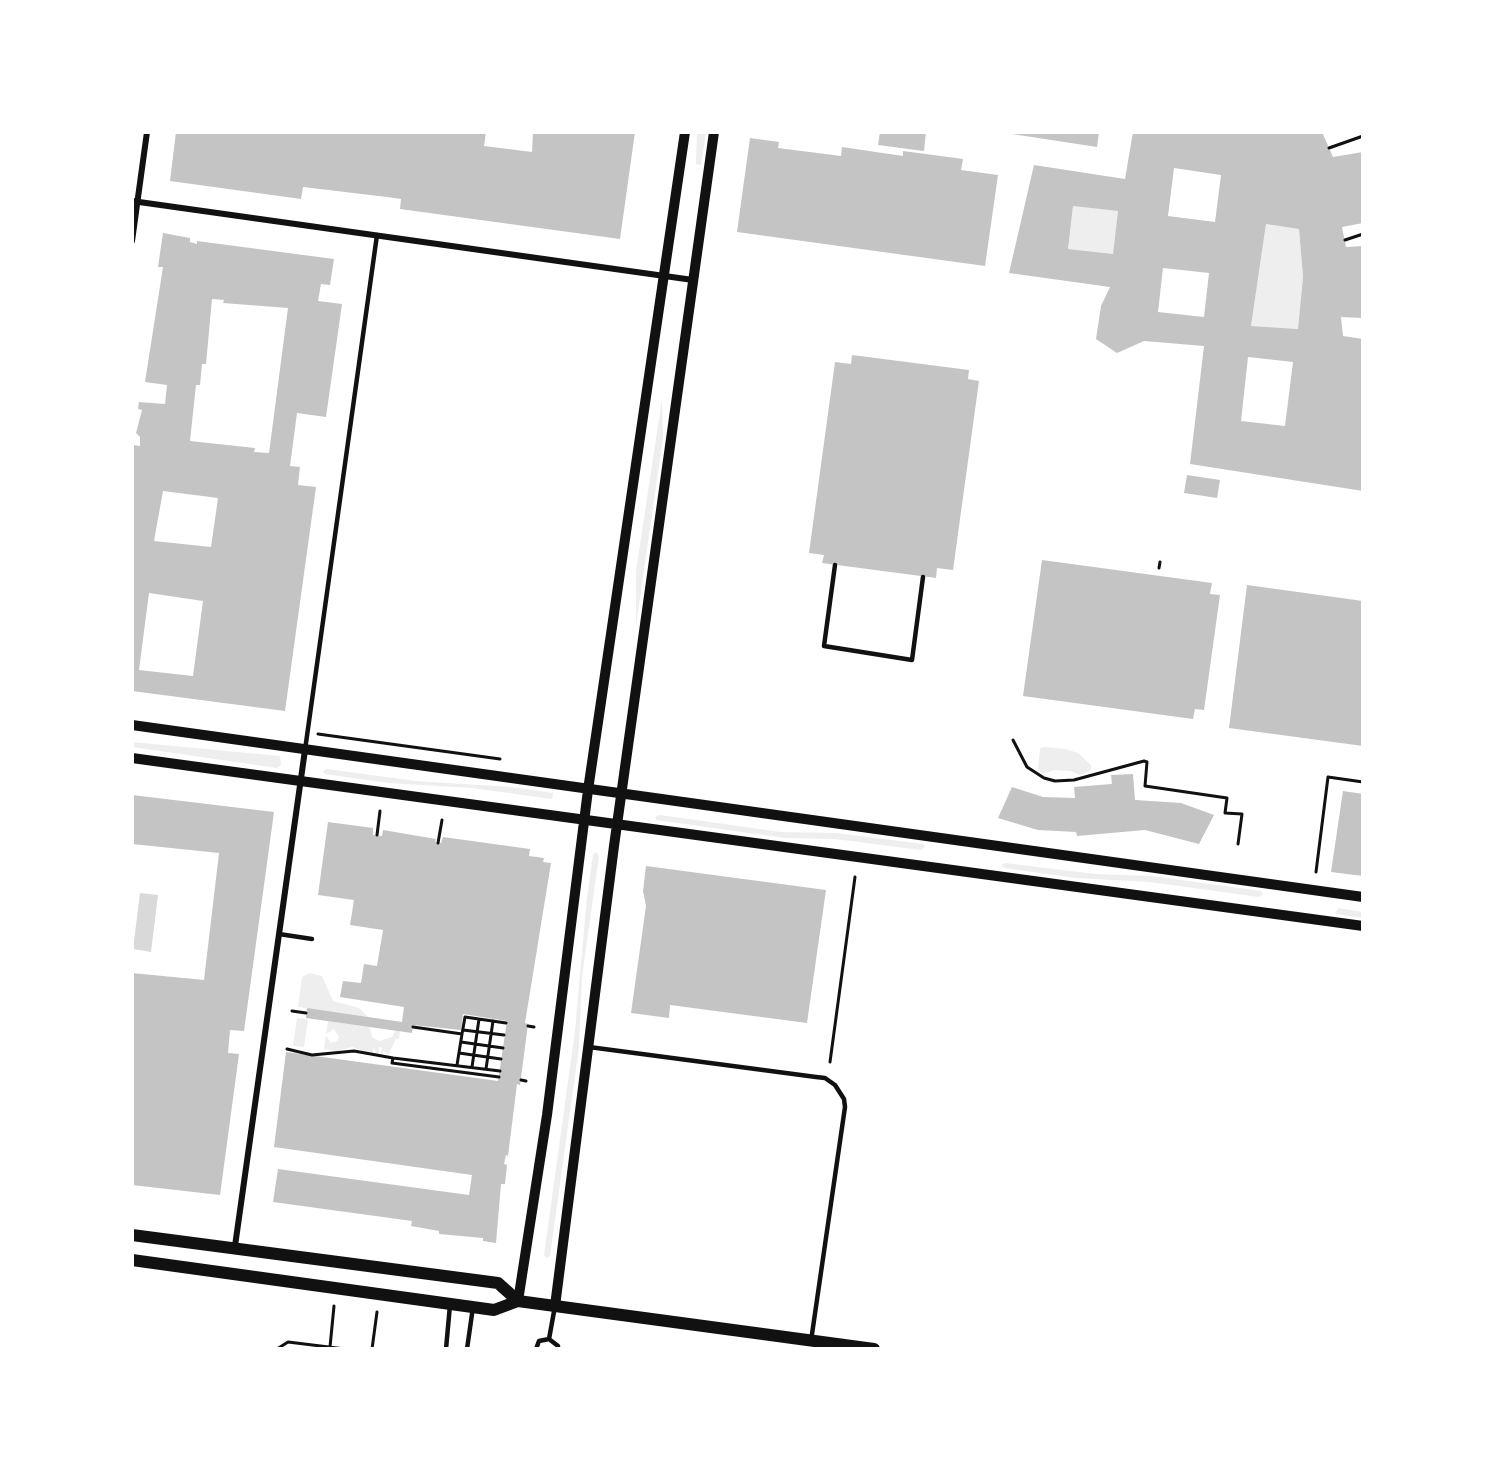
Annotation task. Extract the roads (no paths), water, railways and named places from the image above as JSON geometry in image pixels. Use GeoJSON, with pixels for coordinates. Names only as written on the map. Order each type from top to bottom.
{"type":"FeatureCollection","features":[{"type":"Feature","properties":{"kind":"main road"},"geometry":{"type":"LineString","coordinates":[[132,1234],[498,1283],[518,1301]]}},
{"type":"Feature","properties":{"kind":"main road"},"geometry":{"type":"LineString","coordinates":[[132,1260],[450,1305],[494,1310],[518,1301],[874,1349]]}},
{"type":"Feature","properties":{"kind":"street"},"geometry":{"type":"LineString","coordinates":[[132,241],[135,201],[147,132]]}},
{"type":"Feature","properties":{"kind":"street"},"geometry":{"type":"LineString","coordinates":[[518,1301],[547,1115],[588,790],[685,132]]}},
{"type":"Feature","properties":{"kind":"street"},"geometry":{"type":"LineString","coordinates":[[555,1306],[621,794],[714,132]]}},
{"type":"Feature","properties":{"kind":"street"},"geometry":{"type":"LineString","coordinates":[[135,201],[693,280]]}},
{"type":"Feature","properties":{"kind":"street"},"geometry":{"type":"LineString","coordinates":[[132,725],[1363,897]]}},
{"type":"Feature","properties":{"kind":"street"},"geometry":{"type":"LineString","coordinates":[[235,1246],[305,750]]}},
{"type":"Feature","properties":{"kind":"street"},"geometry":{"type":"LineString","coordinates":[[132,758],[1363,926]]}},
{"type":"Feature","properties":{"kind":"lane"},"geometry":{"type":"LineString","coordinates":[[305,750],[377,235]]}},
{"type":"Feature","properties":{"kind":"lane"},"geometry":{"type":"LineString","coordinates":[[835,565],[824,646],[912,660],[923,577]]}},
{"type":"Feature","properties":{"kind":"lane"},"geometry":{"type":"LineString","coordinates":[[279,934],[312,939]]}},
{"type":"Feature","properties":{"kind":"lane"},"geometry":{"type":"LineString","coordinates":[[587,1047],[816,1077],[835,1085],[844,1098],[845,1107],[811,1341]]}},
{"type":"Feature","properties":{"kind":"lane"},"geometry":{"type":"LineString","coordinates":[[446,1349],[450,1305]]}},
{"type":"Feature","properties":{"kind":"lane"},"geometry":{"type":"LineString","coordinates":[[549,1339],[555,1306]]}},
{"type":"Feature","properties":{"kind":"lane"},"geometry":{"type":"LineString","coordinates":[[467,1349],[472,1307]]}},
{"type":"Feature","properties":{"kind":"lane"},"geometry":{"type":"LineString","coordinates":[[536,1349],[539,1341],[549,1339],[558,1346],[558,1349]]}}]}
